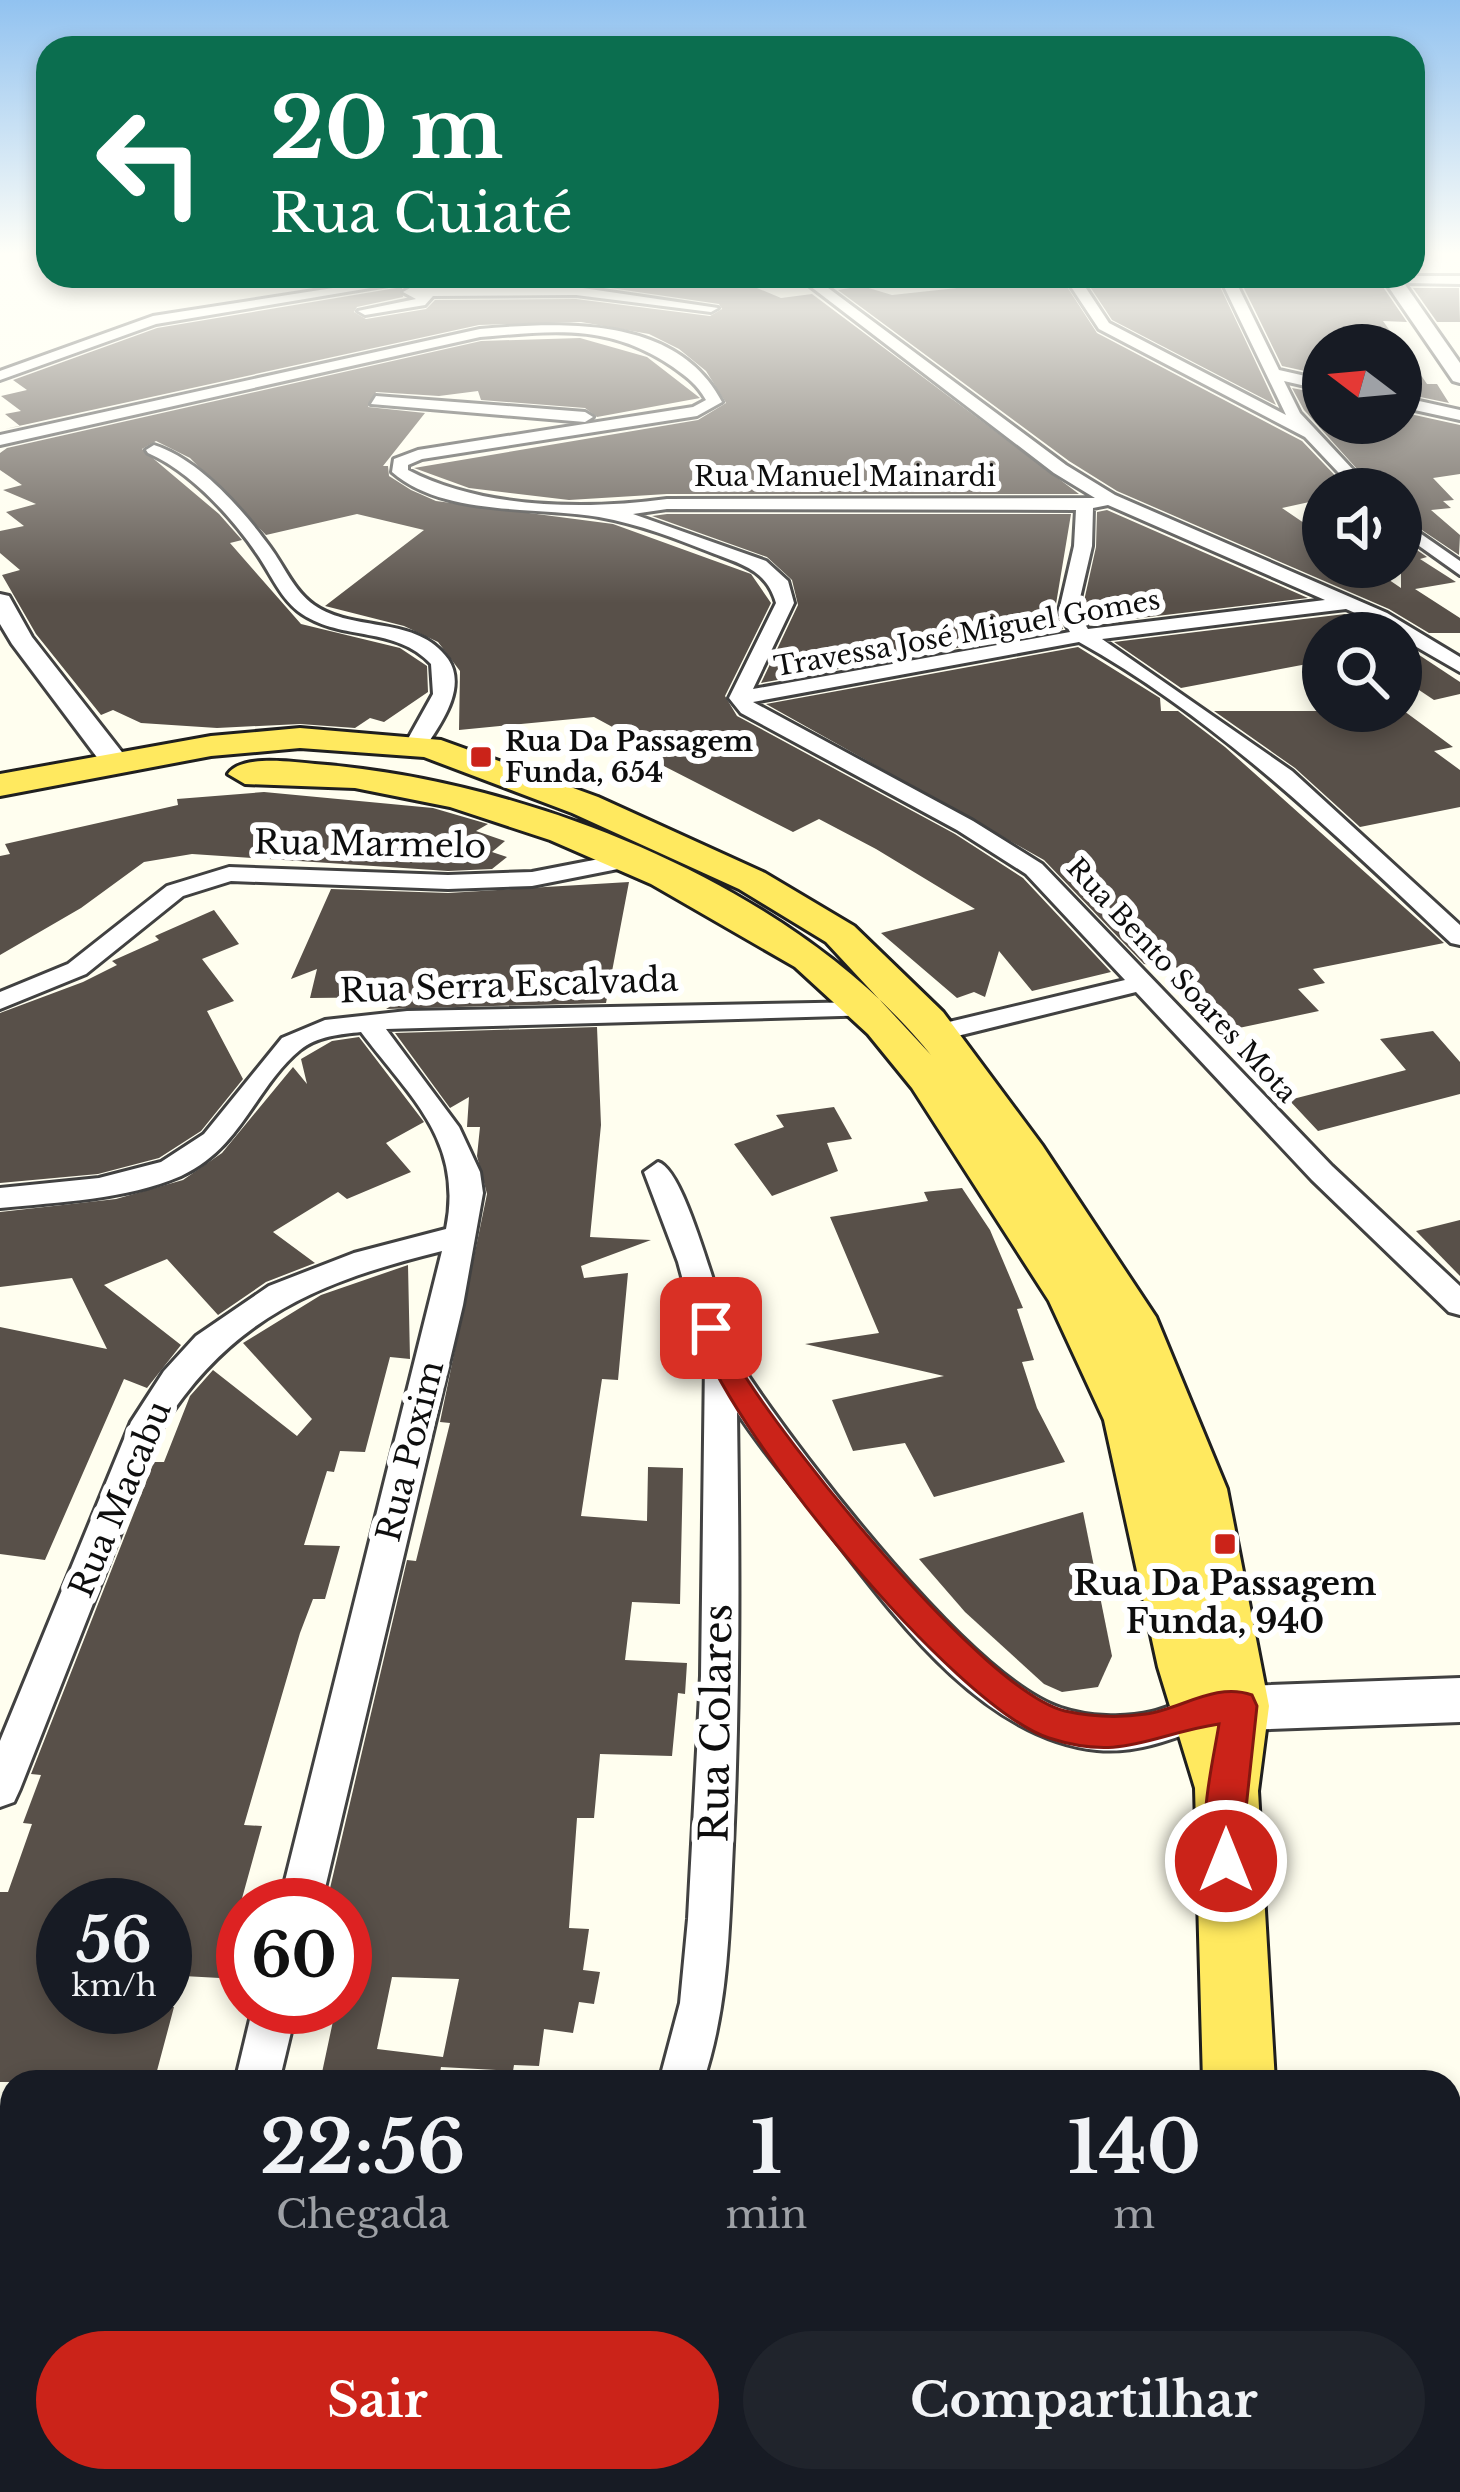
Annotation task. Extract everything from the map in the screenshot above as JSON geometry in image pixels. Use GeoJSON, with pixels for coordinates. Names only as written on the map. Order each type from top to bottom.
{"type":"FeatureCollection","features":[{"type":"Feature","properties":{"kind":"main road"},"geometry":{"type":"LineString","coordinates":[[0,784],[300,738],[415,746],[585,806],[752,881],[840,934],[937,1033],[1131,1317],[1160,1378],[1200,1489],[1226,1791],[1238,2070]]}},
{"type":"Feature","properties":{"kind":"main road"},"geometry":{"type":"LineString","coordinates":[[0,818],[238,774],[349,775],[409,784],[533,818],[630,860],[778,937],[867,1010],[921,1064],[1055,1270],[1120,1394],[1219,1709]]}},
{"type":"Feature","properties":{"kind":"street"},"geometry":{"type":"LineString","coordinates":[[0,440],[311,370]]}},
{"type":"Feature","properties":{"kind":"street"},"geometry":{"type":"LineString","coordinates":[[687,370],[716,398],[697,411],[418,455],[399,467],[421,484],[605,513],[760,565],[779,581],[785,603],[739,698]]}},
{"type":"Feature","properties":{"kind":"street"},"geometry":{"type":"LineString","coordinates":[[929,370],[1060,469],[1109,499],[1348,602],[1460,666]]}},
{"type":"Feature","properties":{"kind":"street"},"geometry":{"type":"LineString","coordinates":[[1188,370],[1302,430]]}},
{"type":"Feature","properties":{"kind":"street"},"geometry":{"type":"LineString","coordinates":[[1273,370],[1302,424]]}},
{"type":"Feature","properties":{"kind":"street"},"geometry":{"type":"LineString","coordinates":[[1275,374],[1302,380]]}},
{"type":"Feature","properties":{"kind":"street"},"geometry":{"type":"LineString","coordinates":[[376,400],[639,420]]}},
{"type":"Feature","properties":{"kind":"street"},"geometry":{"type":"LineString","coordinates":[[1422,407],[1460,415]]}},
{"type":"Feature","properties":{"kind":"street"},"geometry":{"type":"LineString","coordinates":[[1318,444],[1342,468]]}},
{"type":"Feature","properties":{"kind":"street"},"geometry":{"type":"LineString","coordinates":[[154,450],[175,461],[258,543],[313,614],[417,644],[440,662],[445,674],[440,702],[415,746]]}},
{"type":"Feature","properties":{"kind":"street","name":"Rua Manuel Mainardi"},"geometry":{"type":"LineString","coordinates":[[605,513],[667,504],[1085,506],[1109,499]]}},
{"type":"Feature","properties":{"kind":"street"},"geometry":{"type":"LineString","coordinates":[[1085,506],[1068,610],[1082,636],[1122,658],[1284,776],[1460,938]]}},
{"type":"Feature","properties":{"kind":"street"},"geometry":{"type":"LineString","coordinates":[[1422,542],[1460,570]]}},
{"type":"Feature","properties":{"kind":"street"},"geometry":{"type":"LineString","coordinates":[[0,601],[21,639],[116,763]]}},
{"type":"Feature","properties":{"kind":"street","name":"Travessa José Miguel Gomes"},"geometry":{"type":"LineString","coordinates":[[739,698],[1082,636],[1348,602]]}},
{"type":"Feature","properties":{"kind":"street","name":"Rua Bento Soares Mota"},"geometry":{"type":"LineString","coordinates":[[739,698],[836,762],[1016,856],[1147,982],[1322,1173],[1460,1304]]}},
{"type":"Feature","properties":{"kind":"street","name":"Rua Marmelo"},"geometry":{"type":"LineString","coordinates":[[0,1001],[77,969],[144,911],[175,891],[229,874],[448,882],[532,878],[630,860]]}},
{"type":"Feature","properties":{"kind":"street"},"geometry":{"type":"LineString","coordinates":[[937,1033],[1147,982]]}},
{"type":"Feature","properties":{"kind":"street","name":"Rua Serra Escalvada"},"geometry":{"type":"LineString","coordinates":[[0,1198],[98,1188],[172,1169],[214,1141],[291,1044],[325,1028],[367,1022],[867,1010]]}},
{"type":"Feature","properties":{"kind":"street","name":"Rua Poxim"},"geometry":{"type":"LineString","coordinates":[[307,1878],[447,1305],[468,1193],[463,1160],[367,1022]]}},
{"type":"Feature","properties":{"kind":"street"},"geometry":{"type":"LineString","coordinates":[[658,1172],[693,1262],[721,1361],[766,1428],[918,1619],[1017,1705],[1054,1724],[1099,1733],[1150,1730],[1219,1709],[1460,1700]]}},
{"type":"Feature","properties":{"kind":"street","name":"Rua Macabu"},"geometry":{"type":"LineString","coordinates":[[0,1790],[148,1422],[179,1370],[228,1323],[260,1305],[327,1275],[459,1236]]}},
{"type":"Feature","properties":{"kind":"street","name":"Rua Colares"},"geometry":{"type":"LineString","coordinates":[[685,2070],[708,1930],[719,1755],[721,1361]]}},
{"type":"Feature","properties":{"kind":"street"},"geometry":{"type":"LineString","coordinates":[[260,2070],[269,2034]]}},
{"type":"Feature","properties":{"kind":"building"},"geometry":{"type":"Polygon","coordinates":[[[40,370],[273,370],[20,426],[5,414],[21,411],[1,396],[27,390],[13,380],[40,370]]]}},
{"type":"Feature","properties":{"kind":"building"},"geometry":{"type":"Polygon","coordinates":[[[351,370],[664,370],[700,398],[597,417],[585,408],[481,400],[478,391],[439,396],[376,392],[368,407],[425,413],[383,466],[388,466],[389,476],[436,501],[613,524],[751,574],[771,603],[725,696],[737,716],[955,834],[1023,878],[1111,972],[1032,991],[999,951],[985,997],[974,992],[957,998],[881,933],[975,909],[876,849],[819,819],[793,832],[654,761],[666,756],[594,717],[459,730],[460,671],[438,642],[404,626],[325,606],[424,530],[357,514],[266,535],[190,458],[156,441],[142,449],[219,514],[242,540],[230,543],[301,624],[400,648],[427,666],[428,692],[384,722],[370,718],[355,728],[300,724],[217,728],[141,723],[113,710],[101,715],[36,634],[2,575],[20,570],[0,553],[0,531],[24,526],[6,512],[36,504],[3,490],[22,485],[0,470],[0,453],[351,370]]]}},
{"type":"Feature","properties":{"kind":"building"},"geometry":{"type":"Polygon","coordinates":[[[914,370],[1079,494],[667,494],[569,500],[469,488],[414,468],[698,420],[726,403],[706,371],[914,370]]]}},
{"type":"Feature","properties":{"kind":"building"},"geometry":{"type":"Polygon","coordinates":[[[946,370],[1168,370],[1302,441],[1328,468],[1302,468],[1302,504],[1282,508],[1302,522],[1302,571],[1117,491],[946,370]]]}},
{"type":"Feature","properties":{"kind":"building"},"geometry":{"type":"Polygon","coordinates":[[[1209,370],[1260,370],[1276,405],[1209,370]]]}},
{"type":"Feature","properties":{"kind":"building"},"geometry":{"type":"Polygon","coordinates":[[[1422,377],[1427,384],[1437,384],[1449,403],[1422,397],[1422,377]]]}},
{"type":"Feature","properties":{"kind":"building"},"geometry":{"type":"Polygon","coordinates":[[[1422,417],[1460,425],[1460,474],[1433,478],[1454,500],[1443,501],[1451,508],[1431,510],[1460,535],[1459,555],[1422,530],[1422,468],[1356,468],[1335,444],[1422,444],[1422,417]]]}},
{"type":"Feature","properties":{"kind":"building"},"geometry":{"type":"Polygon","coordinates":[[[1107,510],[1308,598],[1090,624],[1082,610],[1096,547],[1097,512],[1107,510]]]}},
{"type":"Feature","properties":{"kind":"building"},"geometry":{"type":"Polygon","coordinates":[[[1071,514],[1055,610],[1063,629],[761,683],[798,605],[792,580],[767,557],[652,516],[1071,514]]]}},
{"type":"Feature","properties":{"kind":"building"},"geometry":{"type":"Polygon","coordinates":[[[1422,560],[1456,582],[1422,588],[1422,560]]]}},
{"type":"Feature","properties":{"kind":"building"},"geometry":{"type":"Polygon","coordinates":[[[1341,588],[1421,588],[1415,589],[1460,618],[1460,633],[1429,633],[1422,629],[1422,612],[1389,609],[1341,588]]]}},
{"type":"Feature","properties":{"kind":"building"},"geometry":{"type":"Polygon","coordinates":[[[1302,619],[1302,665],[1181,688],[1114,642],[1302,619]]]}},
{"type":"Feature","properties":{"kind":"building"},"geometry":{"type":"Polygon","coordinates":[[[1078,647],[1160,698],[1161,711],[1178,711],[1225,747],[1444,943],[1313,969],[1325,983],[1298,989],[1319,1011],[1234,1029],[1176,967],[1144,964],[1044,860],[766,704],[1078,647]]]}},
{"type":"Feature","properties":{"kind":"building"},"geometry":{"type":"Polygon","coordinates":[[[1422,657],[1460,682],[1460,694],[1434,700],[1422,692],[1422,657]]]}},
{"type":"Feature","properties":{"kind":"building"},"geometry":{"type":"Polygon","coordinates":[[[1214,711],[1302,711],[1302,732],[1422,732],[1422,724],[1453,747],[1434,751],[1460,770],[1460,807],[1360,827],[1295,768],[1214,711]]]}},
{"type":"Feature","properties":{"kind":"building"},"geometry":{"type":"Polygon","coordinates":[[[264,792],[433,808],[488,824],[476,831],[505,841],[492,852],[507,857],[492,869],[448,871],[192,854],[144,862],[81,908],[0,955],[0,856],[10,854],[5,844],[178,805],[177,799],[264,792]]]}},
{"type":"Feature","properties":{"kind":"building"},"geometry":{"type":"Polygon","coordinates":[[[629,882],[606,1003],[386,1009],[406,997],[310,998],[317,969],[291,979],[331,889],[448,893],[629,882]]]}},
{"type":"Feature","properties":{"kind":"building"},"geometry":{"type":"Polygon","coordinates":[[[214,910],[239,944],[202,959],[234,1001],[207,1011],[243,1079],[201,1131],[159,1158],[98,1174],[0,1183],[0,1013],[83,982],[117,965],[112,961],[159,940],[155,936],[214,910]]]}},
{"type":"Feature","properties":{"kind":"building"},"geometry":{"type":"Polygon","coordinates":[[[597,1027],[601,1125],[590,1237],[651,1240],[581,1266],[584,1278],[628,1273],[618,1380],[602,1379],[581,1516],[647,1521],[648,1467],[683,1468],[680,1604],[632,1602],[625,1660],[687,1663],[685,1694],[678,1693],[672,1756],[600,1754],[594,1818],[577,1818],[569,1928],[589,1929],[583,1970],[600,1972],[594,2004],[579,2002],[573,2033],[544,2029],[539,2066],[514,2065],[513,2070],[323,2070],[330,2034],[372,2034],[372,1878],[332,1878],[407,1560],[416,1561],[450,1423],[440,1422],[487,1194],[477,1156],[480,1127],[467,1127],[469,1097],[450,1108],[395,1033],[597,1027]],[[392,1977],[377,2049],[443,2057],[459,1979],[392,1977]]]}},
{"type":"Feature","properties":{"kind":"building"},"geometry":{"type":"Polygon","coordinates":[[[1433,1031],[1460,1062],[1460,1094],[1318,1131],[1289,1100],[1406,1070],[1380,1039],[1433,1031]]]}},
{"type":"Feature","properties":{"kind":"building"},"geometry":{"type":"Polygon","coordinates":[[[359,1037],[424,1122],[386,1143],[411,1172],[347,1199],[338,1192],[273,1232],[315,1263],[266,1282],[218,1315],[167,1259],[104,1285],[181,1345],[147,1388],[124,1379],[45,1560],[0,1554],[0,1327],[107,1349],[72,1278],[0,1287],[0,1212],[116,1199],[183,1180],[222,1153],[293,1067],[307,1084],[301,1059],[332,1041],[359,1037]]]}},
{"type":"Feature","properties":{"kind":"building"},"geometry":{"type":"Polygon","coordinates":[[[834,1107],[852,1139],[827,1143],[838,1171],[772,1196],[734,1144],[784,1127],[776,1115],[834,1107]]]}},
{"type":"Feature","properties":{"kind":"building"},"geometry":{"type":"Polygon","coordinates":[[[962,1188],[990,1230],[1023,1308],[1017,1309],[1034,1360],[1022,1362],[1037,1408],[1065,1462],[934,1497],[905,1443],[853,1451],[832,1400],[944,1376],[805,1344],[879,1333],[830,1217],[928,1201],[924,1192],[962,1188]]]}},
{"type":"Feature","properties":{"kind":"building"},"geometry":{"type":"Polygon","coordinates":[[[1460,1220],[1460,1276],[1416,1231],[1460,1220]]]}},
{"type":"Feature","properties":{"kind":"building"},"geometry":{"type":"Polygon","coordinates":[[[408,1265],[410,1359],[390,1357],[365,1452],[340,1451],[334,1472],[327,1471],[304,1545],[340,1546],[325,1599],[313,1599],[300,1633],[244,1825],[262,1826],[248,1878],[216,1878],[216,1978],[192,1976],[192,1878],[36,1878],[36,2034],[167,2034],[157,2070],[0,2070],[0,1892],[8,1892],[32,1824],[23,1823],[41,1775],[31,1774],[154,1462],[164,1462],[190,1396],[213,1370],[297,1436],[312,1419],[243,1343],[321,1295],[408,1265]]]}},
{"type":"Feature","properties":{"kind":"building"},"geometry":{"type":"Polygon","coordinates":[[[1083,1512],[1112,1656],[1098,1687],[1062,1692],[1044,1684],[965,1612],[919,1559],[1083,1512]]]}},
{"type":"Feature","properties":{"kind":"place","name":"Rua Da Passagem Funda, 654"},"geometry":{"type":"Point","coordinates":[481,757]}},
{"type":"Feature","properties":{"kind":"place","name":"Rua Da Passagem Funda, 940"},"geometry":{"type":"Point","coordinates":[1225,1544]}},
{"type":"Feature","properties":{"kind":"route"},"geometry":{"type":"LineString","coordinates":[[711,1328],[721,1361],[756,1414],[918,1619],[1017,1705],[1054,1724],[1099,1733],[1150,1730],[1199,1712],[1239,1706],[1226,1791],[1226,1861]]}}]}
